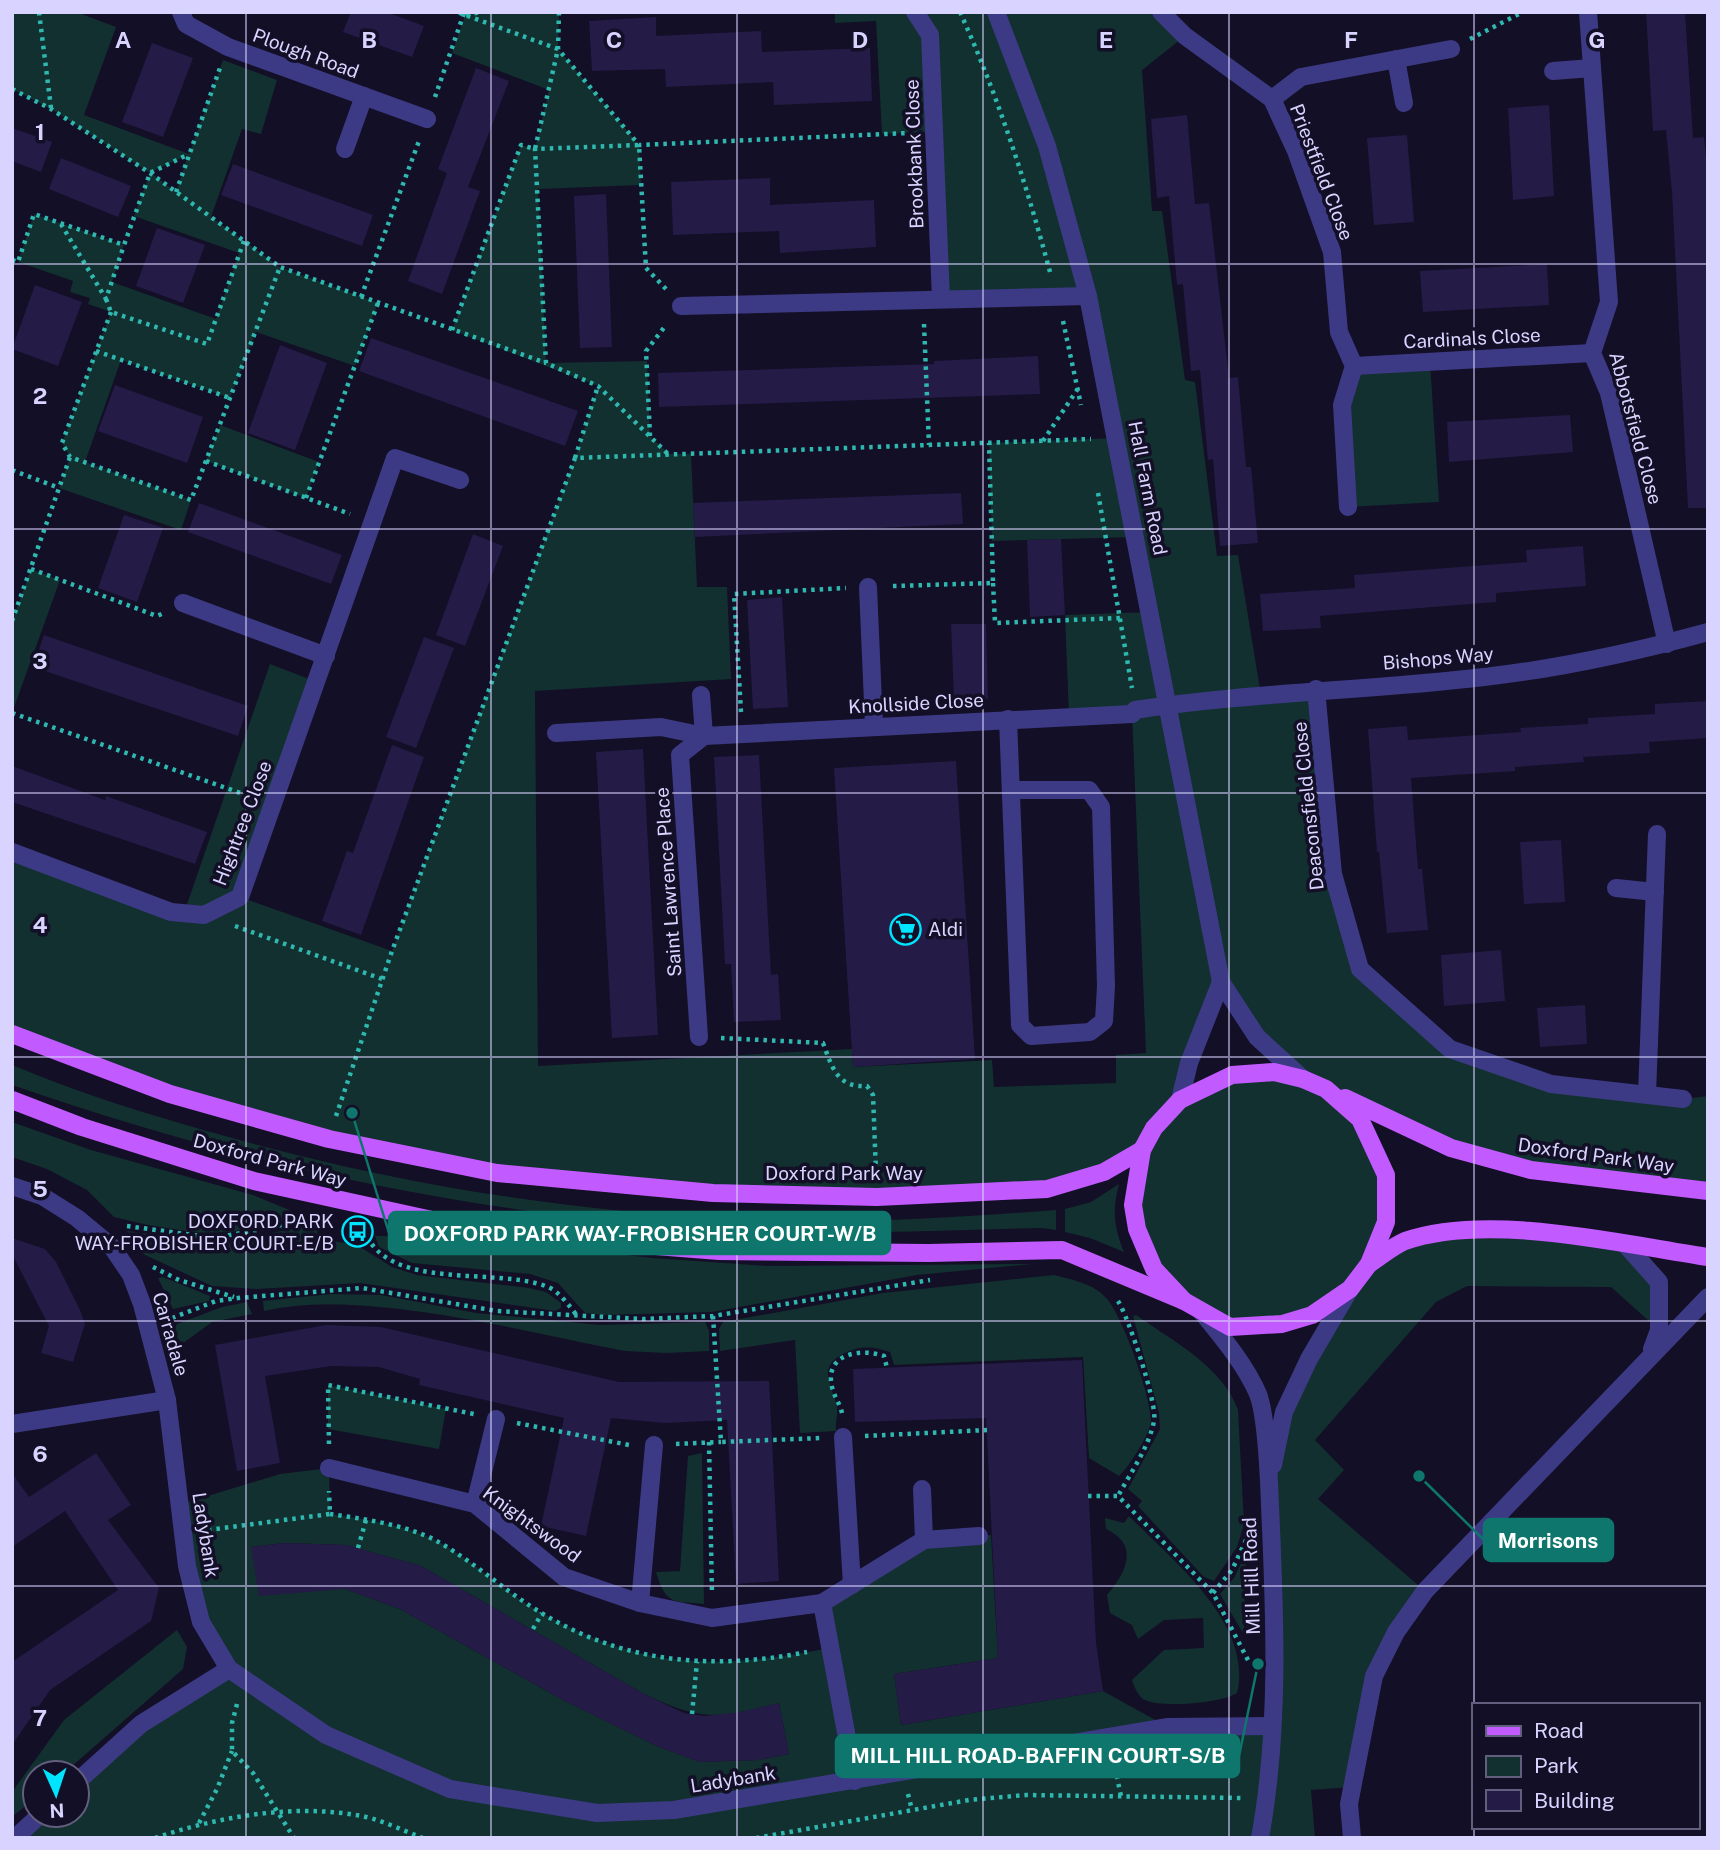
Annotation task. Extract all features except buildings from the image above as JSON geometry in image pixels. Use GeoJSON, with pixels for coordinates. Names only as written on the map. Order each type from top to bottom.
{"type":"FeatureCollection","features":[{"type":"Feature","properties":{"kind":"main road","name":"Doxford Park Way"},"geometry":{"type":"LineString","coordinates":[[12,1034],[170,1094],[329,1139],[497,1172],[713,1193],[877,1197],[1047,1189],[1104,1172],[1143,1150]]}},
{"type":"Feature","properties":{"kind":"main road","name":"Doxford Park Way"},"geometry":{"type":"LineString","coordinates":[[1192,1305],[1154,1269],[1136,1229],[1133,1205],[1143,1150],[1154,1128],[1180,1100],[1232,1075],[1274,1072],[1303,1079],[1451,1147],[1531,1170],[1708,1191]]}},
{"type":"Feature","properties":{"kind":"main road","name":"Doxford Park Way"},"geometry":{"type":"LineString","coordinates":[[12,1100],[82,1127],[254,1181],[455,1225],[568,1240],[719,1251],[929,1253],[1062,1250],[1192,1305],[1230,1327],[1282,1324],[1312,1315],[1350,1289],[1369,1264],[1386,1222],[1386,1175],[1360,1119],[1326,1089]]}},
{"type":"Feature","properties":{"kind":"main road","name":"Doxford Park Way"},"geometry":{"type":"LineString","coordinates":[[1369,1264],[1403,1242],[1438,1233],[1554,1233],[1708,1257]]}},
{"type":"Feature","properties":{"kind":"street","name":"Plough Road"},"geometry":{"type":"LineString","coordinates":[[181,12],[186,24],[228,47],[427,119]]}},
{"type":"Feature","properties":{"kind":"street","name":"Brookbank Close"},"geometry":{"type":"LineString","coordinates":[[915,12],[930,35],[934,132],[932,299]]}},
{"type":"Feature","properties":{"kind":"street","name":"Hall Farm Road"},"geometry":{"type":"LineString","coordinates":[[996,12],[1047,146],[1088,296],[1221,982],[1257,1037],[1303,1079]]}},
{"type":"Feature","properties":{"kind":"street","name":"Priestfield Close"},"geometry":{"type":"LineString","coordinates":[[1161,12],[1185,36],[1272,99],[1296,150],[1332,252],[1339,332],[1354,366]]}},
{"type":"Feature","properties":{"kind":"street","name":"Abbotsfield Close"},"geometry":{"type":"LineString","coordinates":[[1588,12],[1609,302],[1592,353],[1609,393],[1667,644]]}},
{"type":"Feature","properties":{"kind":"street","name":"Priestfield Close"},"geometry":{"type":"LineString","coordinates":[[1272,99],[1301,77],[1451,49]]}},
{"type":"Feature","properties":{"kind":"street"},"geometry":{"type":"LineString","coordinates":[[1396,59],[1404,103]]}},
{"type":"Feature","properties":{"kind":"street"},"geometry":{"type":"LineString","coordinates":[[1553,71],[1592,68]]}},
{"type":"Feature","properties":{"kind":"street"},"geometry":{"type":"LineString","coordinates":[[345,149],[364,96]]}},
{"type":"Feature","properties":{"kind":"street"},"geometry":{"type":"LineString","coordinates":[[681,306],[1088,296]]}},
{"type":"Feature","properties":{"kind":"street","name":"Cardinals Close"},"geometry":{"type":"LineString","coordinates":[[1354,366],[1592,353]]}},
{"type":"Feature","properties":{"kind":"street"},"geometry":{"type":"LineString","coordinates":[[1348,507],[1342,405],[1354,366]]}},
{"type":"Feature","properties":{"kind":"street","name":"Hightree Close"},"geometry":{"type":"LineString","coordinates":[[204,915],[240,897],[395,458],[460,480]]}},
{"type":"Feature","properties":{"kind":"street"},"geometry":{"type":"LineString","coordinates":[[868,587],[874,726]]}},
{"type":"Feature","properties":{"kind":"street"},"geometry":{"type":"LineString","coordinates":[[183,603],[326,656]]}},
{"type":"Feature","properties":{"kind":"street","name":"Bishops Way"},"geometry":{"type":"LineString","coordinates":[[1169,705],[1316,689],[1485,677],[1667,644],[1708,632]]}},
{"type":"Feature","properties":{"kind":"street","name":"Deaconsfield Close"},"geometry":{"type":"LineString","coordinates":[[1316,689],[1332,874],[1360,969],[1450,1049],[1551,1084],[1684,1099]]}},
{"type":"Feature","properties":{"kind":"street"},"geometry":{"type":"LineString","coordinates":[[701,695],[704,736]]}},
{"type":"Feature","properties":{"kind":"street","name":"Knollside Close"},"geometry":{"type":"LineString","coordinates":[[556,733],[661,727],[704,736],[1132,714],[1135,710],[1169,705]]}},
{"type":"Feature","properties":{"kind":"street"},"geometry":{"type":"LineString","coordinates":[[1008,719],[1020,1025],[1031,1036],[1090,1032],[1104,1021],[1106,986],[1101,807],[1089,790],[1011,790]]}},
{"type":"Feature","properties":{"kind":"street","name":"Saint Lawrence Place"},"geometry":{"type":"LineString","coordinates":[[699,1037],[680,755],[704,736]]}},
{"type":"Feature","properties":{"kind":"street"},"geometry":{"type":"LineString","coordinates":[[1647,1094],[1657,834]]}},
{"type":"Feature","properties":{"kind":"street"},"geometry":{"type":"LineString","coordinates":[[12,852],[171,912],[204,915]]}},
{"type":"Feature","properties":{"kind":"street"},"geometry":{"type":"LineString","coordinates":[[1616,888],[1655,892]]}},
{"type":"Feature","properties":{"kind":"street"},"geometry":{"type":"LineString","coordinates":[[1180,1100],[1189,1063],[1221,982]]}},
{"type":"Feature","properties":{"kind":"street","name":"Carradale"},"geometry":{"type":"LineString","coordinates":[[12,1186],[42,1196],[112,1247],[131,1275],[167,1400],[12,1424]]}},
{"type":"Feature","properties":{"kind":"street"},"geometry":{"type":"LineString","coordinates":[[1625,1244],[1659,1282],[1660,1330],[1649,1355]]}},
{"type":"Feature","properties":{"kind":"street","name":"Mill Hill Road"},"geometry":{"type":"LineString","coordinates":[[1270,1479],[1284,1412],[1309,1359],[1350,1289]]}},
{"type":"Feature","properties":{"kind":"street"},"geometry":{"type":"LineString","coordinates":[[1352,1838],[1349,1804],[1374,1676],[1396,1632],[1425,1591],[1649,1355],[1708,1297]]}},
{"type":"Feature","properties":{"kind":"street","name":"Mill Hill Road"},"geometry":{"type":"LineString","coordinates":[[1192,1305],[1230,1345],[1259,1396],[1270,1479],[1275,1607],[1267,1799],[1260,1838]]}},
{"type":"Feature","properties":{"kind":"street","name":"Ladybank"},"geometry":{"type":"LineString","coordinates":[[167,1400],[182,1533],[201,1622],[236,1674],[326,1735],[450,1788],[597,1813],[674,1810],[1168,1727],[1271,1726]]}},
{"type":"Feature","properties":{"kind":"street"},"geometry":{"type":"LineString","coordinates":[[475,1504],[496,1419]]}},
{"type":"Feature","properties":{"kind":"street"},"geometry":{"type":"LineString","coordinates":[[843,1437],[852,1585]]}},
{"type":"Feature","properties":{"kind":"street"},"geometry":{"type":"LineString","coordinates":[[640,1604],[654,1445]]}},
{"type":"Feature","properties":{"kind":"street","name":"Knightswood"},"geometry":{"type":"LineString","coordinates":[[329,1468],[475,1504],[564,1577],[640,1604],[712,1618],[822,1604]]}},
{"type":"Feature","properties":{"kind":"street"},"geometry":{"type":"LineString","coordinates":[[922,1489],[925,1540]]}},
{"type":"Feature","properties":{"kind":"street"},"geometry":{"type":"LineString","coordinates":[[855,1781],[822,1604],[925,1540],[979,1536]]}},
{"type":"Feature","properties":{"kind":"street"},"geometry":{"type":"LineString","coordinates":[[91,1769],[141,1724],[236,1674]]}},
{"type":"Feature","properties":{"kind":"path"},"geometry":{"type":"LineString","coordinates":[[39,12],[51,108]]}},
{"type":"Feature","properties":{"kind":"path"},"geometry":{"type":"LineString","coordinates":[[457,12],[558,49],[639,145],[646,268],[681,306],[646,351],[650,436]]}},
{"type":"Feature","properties":{"kind":"path"},"geometry":{"type":"LineString","coordinates":[[465,14],[480,12]]}},
{"type":"Feature","properties":{"kind":"path"},"geometry":{"type":"LineString","coordinates":[[546,363],[535,149],[558,49],[559,12]]}},
{"type":"Feature","properties":{"kind":"path"},"geometry":{"type":"LineString","coordinates":[[960,12],[986,71],[1032,205],[1057,296],[1083,415]]}},
{"type":"Feature","properties":{"kind":"path"},"geometry":{"type":"LineString","coordinates":[[1451,49],[1523,12]]}},
{"type":"Feature","properties":{"kind":"path"},"geometry":{"type":"LineString","coordinates":[[361,297],[465,14]]}},
{"type":"Feature","properties":{"kind":"path"},"geometry":{"type":"LineString","coordinates":[[176,192],[228,47]]}},
{"type":"Feature","properties":{"kind":"path"},"geometry":{"type":"LineString","coordinates":[[12,89],[51,108],[150,173],[281,267],[546,363],[598,386],[669,454]]}},
{"type":"Feature","properties":{"kind":"path"},"geometry":{"type":"LineString","coordinates":[[452,330],[521,145],[535,149],[934,132]]}},
{"type":"Feature","properties":{"kind":"path"},"geometry":{"type":"LineString","coordinates":[[106,299],[150,173],[189,154]]}},
{"type":"Feature","properties":{"kind":"path"},"geometry":{"type":"LineString","coordinates":[[12,260],[18,261],[34,215],[124,245]]}},
{"type":"Feature","properties":{"kind":"path"},"geometry":{"type":"LineString","coordinates":[[61,224],[111,312],[62,443],[70,457],[191,500],[281,267]]}},
{"type":"Feature","properties":{"kind":"path"},"geometry":{"type":"LineString","coordinates":[[111,312],[207,344],[244,241]]}},
{"type":"Feature","properties":{"kind":"path"},"geometry":{"type":"LineString","coordinates":[[929,445],[932,299]]}},
{"type":"Feature","properties":{"kind":"path"},"geometry":{"type":"LineString","coordinates":[[306,498],[379,303]]}},
{"type":"Feature","properties":{"kind":"path"},"geometry":{"type":"LineString","coordinates":[[96,351],[230,398]]}},
{"type":"Feature","properties":{"kind":"path"},"geometry":{"type":"LineString","coordinates":[[329,1139],[382,979],[575,458],[598,386]]}},
{"type":"Feature","properties":{"kind":"path"},"geometry":{"type":"LineString","coordinates":[[1042,441],[1077,390]]}},
{"type":"Feature","properties":{"kind":"path"},"geometry":{"type":"LineString","coordinates":[[1086,427],[1091,453]]}},
{"type":"Feature","properties":{"kind":"path"},"geometry":{"type":"LineString","coordinates":[[575,458],[1116,439]]}},
{"type":"Feature","properties":{"kind":"path"},"geometry":{"type":"LineString","coordinates":[[989,443],[995,623],[1120,618]]}},
{"type":"Feature","properties":{"kind":"path"},"geometry":{"type":"LineString","coordinates":[[12,621],[70,457]]}},
{"type":"Feature","properties":{"kind":"path"},"geometry":{"type":"LineString","coordinates":[[206,461],[373,523]]}},
{"type":"Feature","properties":{"kind":"path"},"geometry":{"type":"LineString","coordinates":[[12,470],[59,488]]}},
{"type":"Feature","properties":{"kind":"path"},"geometry":{"type":"LineString","coordinates":[[1096,481],[1135,710]]}},
{"type":"Feature","properties":{"kind":"path"},"geometry":{"type":"LineString","coordinates":[[31,569],[157,616],[183,603]]}},
{"type":"Feature","properties":{"kind":"path"},"geometry":{"type":"LineString","coordinates":[[742,734],[734,594],[993,583]]}},
{"type":"Feature","properties":{"kind":"path"},"geometry":{"type":"LineString","coordinates":[[12,713],[273,804]]}},
{"type":"Feature","properties":{"kind":"path"},"geometry":{"type":"LineString","coordinates":[[204,915],[382,979]]}},
{"type":"Feature","properties":{"kind":"path"},"geometry":{"type":"LineString","coordinates":[[699,1037],[823,1043],[836,1076],[853,1087],[867,1086],[873,1095],[877,1197]]}},
{"type":"Feature","properties":{"kind":"path"},"geometry":{"type":"LineString","coordinates":[[77,1219],[215,1238],[296,1223],[356,1205],[369,1245],[387,1258],[411,1269],[530,1282],[550,1288],[579,1317]]}},
{"type":"Feature","properties":{"kind":"path"},"geometry":{"type":"LineString","coordinates":[[112,1247],[179,1280],[238,1298]]}},
{"type":"Feature","properties":{"kind":"path"},"geometry":{"type":"LineString","coordinates":[[149,1331],[177,1315],[238,1298],[362,1288],[497,1311],[643,1319],[713,1316],[943,1279]]}},
{"type":"Feature","properties":{"kind":"path"},"geometry":{"type":"LineString","coordinates":[[1116,1299],[1123,1308],[1143,1366],[1155,1419],[1143,1451],[1118,1496]]}},
{"type":"Feature","properties":{"kind":"path"},"geometry":{"type":"LineString","coordinates":[[713,1316],[721,1442]]}},
{"type":"Feature","properties":{"kind":"path"},"geometry":{"type":"LineString","coordinates":[[843,1437],[841,1407],[832,1386],[832,1367],[840,1358],[854,1352],[868,1351],[884,1356],[887,1368]]}},
{"type":"Feature","properties":{"kind":"path"},"geometry":{"type":"LineString","coordinates":[[182,1533],[330,1514],[328,1385],[631,1445],[987,1430]]}},
{"type":"Feature","properties":{"kind":"path"},"geometry":{"type":"LineString","coordinates":[[709,1442],[712,1618]]}},
{"type":"Feature","properties":{"kind":"path"},"geometry":{"type":"LineString","coordinates":[[1088,1496],[1118,1496],[1213,1592],[1252,1668]]}},
{"type":"Feature","properties":{"kind":"path"},"geometry":{"type":"LineString","coordinates":[[358,1548],[366,1520]]}},
{"type":"Feature","properties":{"kind":"path"},"geometry":{"type":"LineString","coordinates":[[1213,1592],[1233,1570],[1247,1537]]}},
{"type":"Feature","properties":{"kind":"path"},"geometry":{"type":"LineString","coordinates":[[533,1629],[542,1613]]}},
{"type":"Feature","properties":{"kind":"path"},"geometry":{"type":"LineString","coordinates":[[692,1714],[697,1662]]}},
{"type":"Feature","properties":{"kind":"path"},"geometry":{"type":"LineString","coordinates":[[199,1823],[217,1789],[232,1751],[236,1674]]}},
{"type":"Feature","properties":{"kind":"path"},"geometry":{"type":"LineString","coordinates":[[1109,1737],[1121,1796]]}},
{"type":"Feature","properties":{"kind":"path"},"geometry":{"type":"LineString","coordinates":[[232,1751],[254,1773],[294,1838]]}},
{"type":"Feature","properties":{"kind":"path"},"geometry":{"type":"LineString","coordinates":[[756,1838],[969,1800],[1026,1796],[1267,1799]]}},
{"type":"Feature","properties":{"kind":"path"},"geometry":{"type":"LineString","coordinates":[[155,1838],[199,1823],[318,1811],[359,1815],[422,1838]]}},
{"type":"Feature","properties":{"kind":"green space"},"geometry":{"type":"Polygon","coordinates":[[[12,12],[76,12],[116,27],[84,115],[189,154],[223,60],[277,80],[261,134],[242,129],[211,217],[280,267],[378,303],[355,366],[256,332],[230,398],[121,360],[85,462],[191,500],[181,530],[59,488],[70,457],[62,443],[111,312],[88,304],[90,298],[70,292],[73,281],[18,262],[34,214],[124,245],[112,282],[216,319],[239,253],[134,216],[150,173],[51,109],[12,89],[12,12]],[[188,155],[151,172],[176,192],[188,155]]]}},
{"type":"Feature","properties":{"kind":"green space"},"geometry":{"type":"Polygon","coordinates":[[[457,12],[559,12],[558,49],[639,145],[641,185],[538,189],[546,363],[647,361],[650,436],[669,454],[691,454],[697,587],[727,587],[731,679],[535,691],[538,1066],[852,1049],[853,1067],[992,1060],[994,1087],[1116,1083],[1116,1055],[1146,1053],[1132,714],[1069,716],[1065,615],[1150,612],[1135,537],[992,541],[989,443],[1116,438],[1088,296],[941,299],[933,132],[882,134],[876,21],[835,23],[835,12],[1161,12],[1185,36],[1142,70],[1152,211],[1162,211],[1185,380],[1195,382],[1217,556],[1238,555],[1261,695],[1316,689],[1333,874],[1360,969],[1450,1049],[1551,1084],[1683,1099],[1708,1096],[1708,1191],[1531,1170],[1329,1091],[1360,1119],[1386,1175],[1370,1263],[1438,1233],[1625,1244],[1659,1282],[1659,1330],[1611,1287],[1467,1286],[1436,1302],[1315,1440],[1344,1470],[1318,1499],[1425,1591],[1374,1676],[1352,1787],[1311,1790],[1315,1838],[15,1838],[25,1829],[91,1829],[91,1772],[229,1669],[201,1622],[178,1505],[280,1474],[329,1468],[330,1514],[408,1529],[433,1539],[460,1555],[524,1603],[576,1630],[611,1645],[680,1660],[750,1660],[830,1648],[822,1603],[924,1540],[991,1535],[998,1658],[894,1674],[901,1725],[1103,1691],[1168,1727],[1271,1726],[1269,1488],[1284,1412],[1349,1290],[1312,1315],[1230,1327],[1184,1301],[1137,1229],[1142,1151],[1047,1189],[877,1197],[497,1173],[329,1139],[12,1034],[12,852],[184,913],[270,664],[317,682],[240,897],[392,951],[575,458],[598,386],[452,330],[521,145],[535,149],[549,90],[452,53],[465,16],[457,12]],[[1222,983],[1180,1100],[1232,1075],[1302,1078],[1222,983]],[[284,1543],[251,1547],[345,1589],[400,1609],[563,1700],[659,1747],[700,1762],[758,1760],[789,1754],[779,1703],[741,1712],[711,1715],[666,1704],[421,1566],[346,1545],[284,1543]]]}},
{"type":"Feature","properties":{"kind":"green space"},"geometry":{"type":"Polygon","coordinates":[[[1430,362],[1439,502],[1348,507],[1342,405],[1354,366],[1430,362]]]}},
{"type":"Feature","properties":{"kind":"green space"},"geometry":{"type":"Polygon","coordinates":[[[220,425],[319,462],[306,498],[206,461],[220,425]]]}},
{"type":"Feature","properties":{"kind":"green space"},"geometry":{"type":"Polygon","coordinates":[[[31,569],[60,580],[12,713],[12,621],[31,569]]]}},
{"type":"Feature","properties":{"kind":"green space"},"geometry":{"type":"Polygon","coordinates":[[[12,1065],[117,1104],[225,1136],[351,1168],[478,1192],[606,1209],[776,1221],[896,1220],[1056,1210],[1056,1230],[1043,1228],[805,1232],[703,1228],[602,1220],[502,1207],[304,1170],[108,1117],[12,1085],[12,1065]]]}},
{"type":"Feature","properties":{"kind":"green space"},"geometry":{"type":"Polygon","coordinates":[[[12,1122],[91,1150],[253,1195],[304,1216],[231,1232],[199,1233],[114,1217],[87,1190],[47,1169],[12,1157],[12,1122]]]}},
{"type":"Feature","properties":{"kind":"green space"},"geometry":{"type":"Polygon","coordinates":[[[1119,1184],[1115,1218],[1124,1252],[1090,1238],[1065,1232],[1065,1209],[1091,1202],[1119,1184]]]}},
{"type":"Feature","properties":{"kind":"green space"},"geometry":{"type":"Polygon","coordinates":[[[309,1226],[319,1228],[315,1238],[357,1245],[392,1267],[417,1275],[546,1292],[561,1303],[561,1308],[555,1311],[360,1283],[257,1289],[212,1286],[143,1254],[127,1231],[216,1243],[309,1226]]]}},
{"type":"Feature","properties":{"kind":"green space"},"geometry":{"type":"Polygon","coordinates":[[[375,1236],[474,1237],[652,1258],[769,1266],[1032,1264],[917,1275],[712,1312],[603,1315],[585,1313],[558,1283],[530,1274],[412,1263],[379,1247],[375,1236]]]}},
{"type":"Feature","properties":{"kind":"green space"},"geometry":{"type":"Polygon","coordinates":[[[1054,1275],[1089,1286],[1107,1299],[1121,1322],[1141,1377],[1150,1410],[1150,1427],[1138,1450],[1119,1476],[1089,1458],[1083,1357],[894,1365],[890,1352],[868,1347],[858,1348],[837,1358],[828,1370],[837,1408],[836,1431],[800,1433],[795,1340],[720,1351],[719,1329],[723,1322],[883,1293],[1054,1275]]]}},
{"type":"Feature","properties":{"kind":"green space"},"geometry":{"type":"Polygon","coordinates":[[[163,1277],[210,1296],[209,1301],[173,1309],[158,1278],[163,1277]]]}},
{"type":"Feature","properties":{"kind":"green space"},"geometry":{"type":"Polygon","coordinates":[[[331,1294],[381,1295],[476,1313],[600,1325],[705,1322],[709,1331],[709,1351],[625,1351],[444,1315],[396,1309],[304,1305],[264,1311],[263,1301],[331,1294]]]}},
{"type":"Feature","properties":{"kind":"green space"},"geometry":{"type":"Polygon","coordinates":[[[247,1302],[252,1314],[212,1322],[179,1346],[174,1330],[177,1324],[222,1307],[247,1302]]]}},
{"type":"Feature","properties":{"kind":"green space"},"geometry":{"type":"Polygon","coordinates":[[[1136,1315],[1208,1367],[1231,1394],[1238,1410],[1244,1524],[1237,1547],[1214,1581],[1204,1577],[1138,1506],[1142,1501],[1128,1489],[1160,1429],[1159,1413],[1133,1316],[1136,1315]]]}},
{"type":"Feature","properties":{"kind":"green space"},"geometry":{"type":"Polygon","coordinates":[[[328,1385],[446,1409],[439,1449],[328,1429],[328,1385]]]}},
{"type":"Feature","properties":{"kind":"green space"},"geometry":{"type":"Polygon","coordinates":[[[702,1453],[704,1604],[677,1601],[667,1596],[656,1572],[680,1571],[688,1456],[702,1453]]]}},
{"type":"Feature","properties":{"kind":"green space"},"geometry":{"type":"Polygon","coordinates":[[[1129,1516],[1187,1573],[1222,1618],[1233,1642],[1239,1667],[1237,1693],[1218,1700],[1162,1704],[1143,1699],[1138,1693],[1132,1680],[1164,1650],[1204,1648],[1203,1618],[1164,1620],[1138,1639],[1132,1625],[1110,1613],[1107,1595],[1124,1569],[1126,1551],[1117,1536],[1106,1529],[1105,1518],[1124,1523],[1129,1516]]]}},
{"type":"Feature","properties":{"kind":"green space"},"geometry":{"type":"Polygon","coordinates":[[[1246,1553],[1244,1635],[1220,1594],[1234,1578],[1246,1553]]]}},
{"type":"Feature","properties":{"kind":"green space"},"geometry":{"type":"Polygon","coordinates":[[[177,1630],[187,1647],[183,1669],[80,1759],[36,1759],[64,1720],[177,1630]]]}},
{"type":"Feature","properties":{"kind":"green space"},"geometry":{"type":"Polygon","coordinates":[[[21,1780],[21,1810],[12,1817],[12,1792],[21,1780]]]}},
{"type":"Feature","properties":{"kind":"place","name":"Aldi"},"geometry":{"type":"Point","coordinates":[905,929]}},
{"type":"Feature","properties":{"kind":"place","name":"DOXFORD PARK WAY-FROBISHER COURT-W/B"},"geometry":{"type":"Point","coordinates":[352,1113]}},
{"type":"Feature","properties":{"kind":"place","name":"DOXFORD PARK WAY-FROBISHER COURT-E/B"},"geometry":{"type":"Point","coordinates":[357,1232]}},
{"type":"Feature","properties":{"kind":"place","name":"Morrisons"},"geometry":{"type":"Point","coordinates":[1419,1476]}},
{"type":"Feature","properties":{"kind":"place","name":"MILL HILL ROAD-BAFFIN COURT-S/B"},"geometry":{"type":"Point","coordinates":[1258,1664]}}]}
